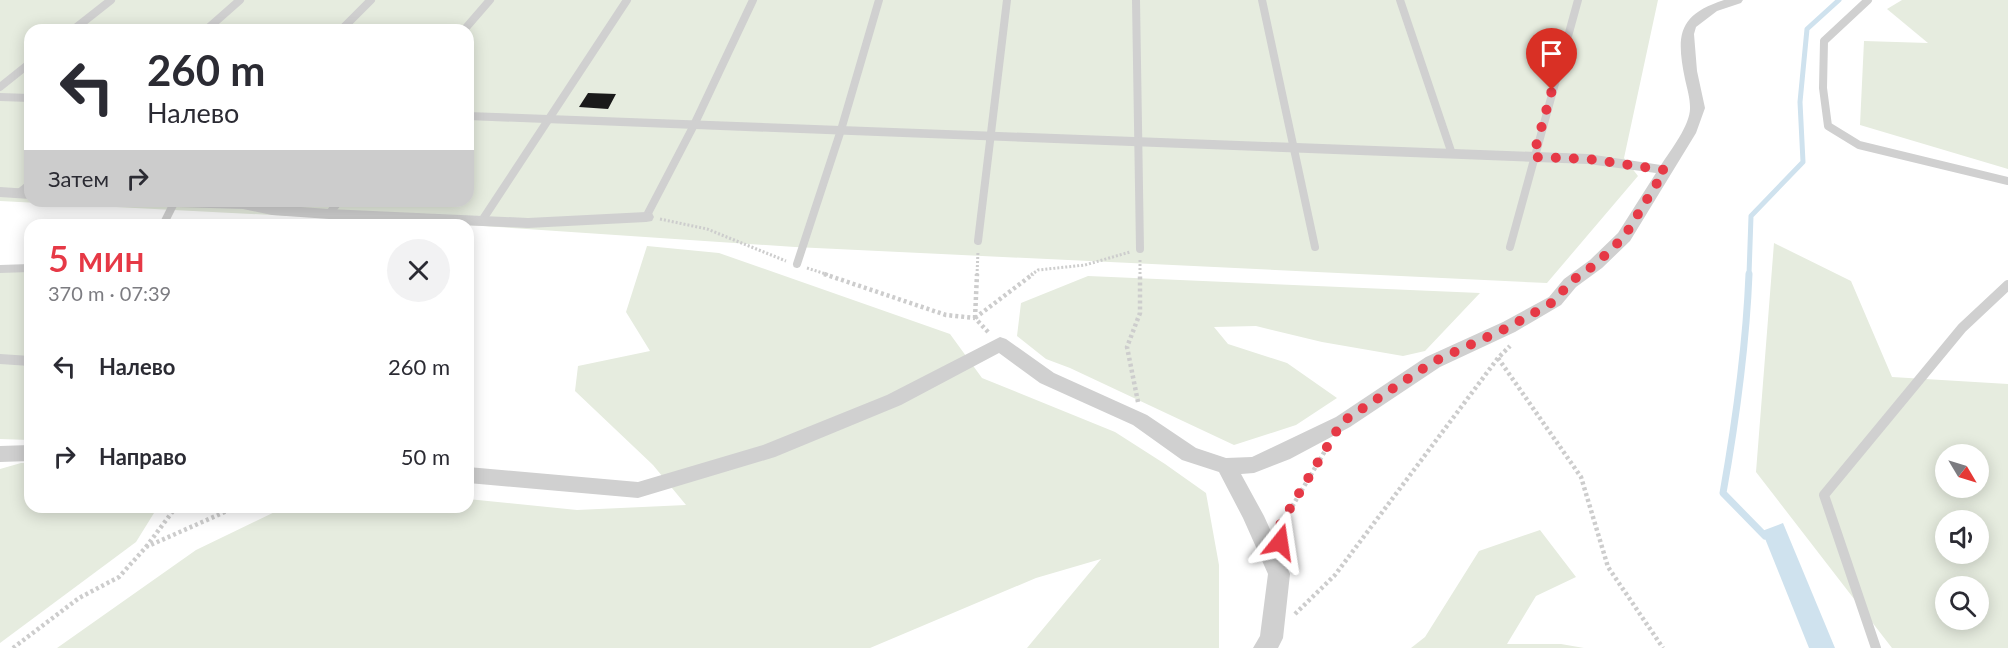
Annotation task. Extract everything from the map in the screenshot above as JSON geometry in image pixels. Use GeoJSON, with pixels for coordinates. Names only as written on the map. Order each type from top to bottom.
{"type":"FeatureCollection","features":[{"type":"Feature","properties":{"kind":"street"},"geometry":{"type":"LineString","coordinates":[[474,476],[638,490],[768,451],[873,409],[1000,344],[1047,378],[1140,420],[1189,454],[1226,466],[1254,465],[1283,453],[1342,422],[1433,362],[1509,327],[1555,301],[1570,282],[1596,264],[1624,237],[1689,133],[1698,108],[1690,72],[1687,34],[1690,25],[1698,16],[1712,8],[1737,0]]}},
{"type":"Feature","properties":{"kind":"street"},"geometry":{"type":"LineString","coordinates":[[474,116],[1588,159],[1665,170]]}},
{"type":"Feature","properties":{"kind":"street"},"geometry":{"type":"LineString","coordinates":[[0,192],[24,190]]}},
{"type":"Feature","properties":{"kind":"street"},"geometry":{"type":"LineString","coordinates":[[258,207],[272,210],[334,208],[528,223],[646,217]]}},
{"type":"Feature","properties":{"kind":"street"},"geometry":{"type":"LineString","coordinates":[[0,454],[24,453]]}},
{"type":"Feature","properties":{"kind":"street"},"geometry":{"type":"LineString","coordinates":[[1226,466],[1253,516],[1279,574],[1268,643]]}},
{"type":"Feature","properties":{"kind":"lane"},"geometry":{"type":"LineString","coordinates":[[81,24],[111,0]]}},
{"type":"Feature","properties":{"kind":"lane"},"geometry":{"type":"LineString","coordinates":[[213,24],[240,0]]}},
{"type":"Feature","properties":{"kind":"lane"},"geometry":{"type":"LineString","coordinates":[[346,24],[371,0]]}},
{"type":"Feature","properties":{"kind":"lane"},"geometry":{"type":"LineString","coordinates":[[469,24],[490,0]]}},
{"type":"Feature","properties":{"kind":"lane"},"geometry":{"type":"LineString","coordinates":[[483,219],[551,119],[627,0]]}},
{"type":"Feature","properties":{"kind":"lane"},"geometry":{"type":"LineString","coordinates":[[646,217],[694,125],[753,0]]}},
{"type":"Feature","properties":{"kind":"lane"},"geometry":{"type":"LineString","coordinates":[[797,264],[841,130],[879,0]]}},
{"type":"Feature","properties":{"kind":"lane"},"geometry":{"type":"LineString","coordinates":[[978,242],[1007,0]]}},
{"type":"Feature","properties":{"kind":"lane"},"geometry":{"type":"LineString","coordinates":[[1136,0],[1140,249]]}},
{"type":"Feature","properties":{"kind":"lane"},"geometry":{"type":"LineString","coordinates":[[1262,0],[1315,247]]}},
{"type":"Feature","properties":{"kind":"lane"},"geometry":{"type":"LineString","coordinates":[[1400,0],[1452,154]]}},
{"type":"Feature","properties":{"kind":"lane"},"geometry":{"type":"LineString","coordinates":[[1510,247],[1578,0]]}},
{"type":"Feature","properties":{"kind":"lane"},"geometry":{"type":"LineString","coordinates":[[1868,0],[1824,40],[1823,88],[1828,126],[1859,145],[1937,162],[2008,182]]}},
{"type":"Feature","properties":{"kind":"lane"},"geometry":{"type":"LineString","coordinates":[[0,87],[24,68]]}},
{"type":"Feature","properties":{"kind":"lane"},"geometry":{"type":"LineString","coordinates":[[0,97],[24,98]]}},
{"type":"Feature","properties":{"kind":"lane"},"geometry":{"type":"LineString","coordinates":[[0,269],[24,268]]}},
{"type":"Feature","properties":{"kind":"lane"},"geometry":{"type":"LineString","coordinates":[[1876,648],[1824,495],[1962,328],[2008,285]]}},
{"type":"Feature","properties":{"kind":"lane"},"geometry":{"type":"LineString","coordinates":[[0,359],[24,361]]}},
{"type":"Feature","properties":{"kind":"path"},"geometry":{"type":"LineString","coordinates":[[646,217],[674,220],[708,229],[797,264],[946,315],[975,318],[1000,344]]}},
{"type":"Feature","properties":{"kind":"path"},"geometry":{"type":"LineString","coordinates":[[975,318],[978,242]]}},
{"type":"Feature","properties":{"kind":"path"},"geometry":{"type":"LineString","coordinates":[[975,318],[1038,270],[1086,265],[1140,249],[1140,313],[1127,347],[1140,420]]}},
{"type":"Feature","properties":{"kind":"path"},"geometry":{"type":"LineString","coordinates":[[1268,643],[1335,575],[1498,358],[1514,342]]}},
{"type":"Feature","properties":{"kind":"path"},"geometry":{"type":"LineString","coordinates":[[1498,358],[1581,477],[1608,567],[1663,648]]}},
{"type":"Feature","properties":{"kind":"path"},"geometry":{"type":"LineString","coordinates":[[1280,535],[1280,525],[1342,422]]}},
{"type":"Feature","properties":{"kind":"path"},"geometry":{"type":"LineString","coordinates":[[13,648],[79,598],[118,576],[146,547],[172,513]]}},
{"type":"Feature","properties":{"kind":"path"},"geometry":{"type":"LineString","coordinates":[[146,547],[222,513]]}},
{"type":"Feature","properties":{"kind":"shaded area"},"geometry":{"type":"Polygon","coordinates":[[[0,0],[1658,0],[1624,158],[1638,176],[1547,283],[795,247],[474,225],[474,219],[351,219],[117,207],[474,207],[474,24],[24,24],[24,202],[0,201],[0,0]]]}},
{"type":"Feature","properties":{"kind":"shaded area"},"geometry":{"type":"Polygon","coordinates":[[[1902,0],[2008,0],[2008,169],[1860,125],[1864,41],[1928,43],[1887,9],[1902,0]]]}},
{"type":"Feature","properties":{"kind":"shaded area"},"geometry":{"type":"Polygon","coordinates":[[[1774,243],[1851,281],[1892,377],[2008,384],[2008,648],[1892,648],[1756,472],[1774,243]]]}},
{"type":"Feature","properties":{"kind":"shaded area"},"geometry":{"type":"Polygon","coordinates":[[[647,246],[719,253],[950,334],[982,378],[1115,432],[1206,493],[1219,565],[1219,648],[1027,648],[1101,559],[1036,578],[870,648],[57,648],[196,550],[273,513],[474,513],[474,500],[577,510],[686,505],[653,465],[575,391],[578,366],[650,351],[626,312],[647,246]]]}},
{"type":"Feature","properties":{"kind":"shaded area"},"geometry":{"type":"Polygon","coordinates":[[[24,266],[24,440],[0,439],[0,268],[24,266]]]}},
{"type":"Feature","properties":{"kind":"shaded area"},"geometry":{"type":"Polygon","coordinates":[[[1088,276],[1480,293],[1425,351],[1403,356],[1322,342],[1256,326],[1214,327],[1228,344],[1287,363],[1337,398],[1296,425],[1234,445],[1046,359],[1017,336],[1021,303],[1088,276]]]}},
{"type":"Feature","properties":{"kind":"shaded area"},"geometry":{"type":"Polygon","coordinates":[[[24,463],[24,513],[154,513],[136,542],[0,643],[0,469],[24,463]]]}},
{"type":"Feature","properties":{"kind":"shaded area"},"geometry":{"type":"Polygon","coordinates":[[[1540,530],[1576,577],[1536,596],[1507,644],[1561,644],[1584,648],[1411,648],[1425,637],[1479,551],[1540,530]]]}},
{"type":"Feature","properties":{"kind":"water"},"geometry":{"type":"Polygon","coordinates":[[[1783,523],[1835,648],[1809,648],[1762,531],[1783,523]]]}},
{"type":"Feature","properties":{"kind":"building"},"geometry":{"type":"Polygon","coordinates":[[[588,93],[616,94],[608,109],[579,107],[588,93]]]}},
{"type":"Feature","properties":{"kind":"waterway"},"geometry":{"type":"LineString","coordinates":[[1749,275],[1751,216],[1803,162],[1800,102],[1807,29],[1839,0]]}},
{"type":"Feature","properties":{"kind":"waterway"},"geometry":{"type":"LineString","coordinates":[[1749,274],[1740,384],[1723,493],[1765,536]]}},
{"type":"Feature","properties":{"kind":"route"},"geometry":{"type":"LineString","coordinates":[[1280,542],[1280,525],[1342,422],[1433,362],[1509,327],[1555,301],[1570,282],[1596,264],[1624,237],[1665,170],[1588,159],[1533,157],[1552,90]]}}]}
